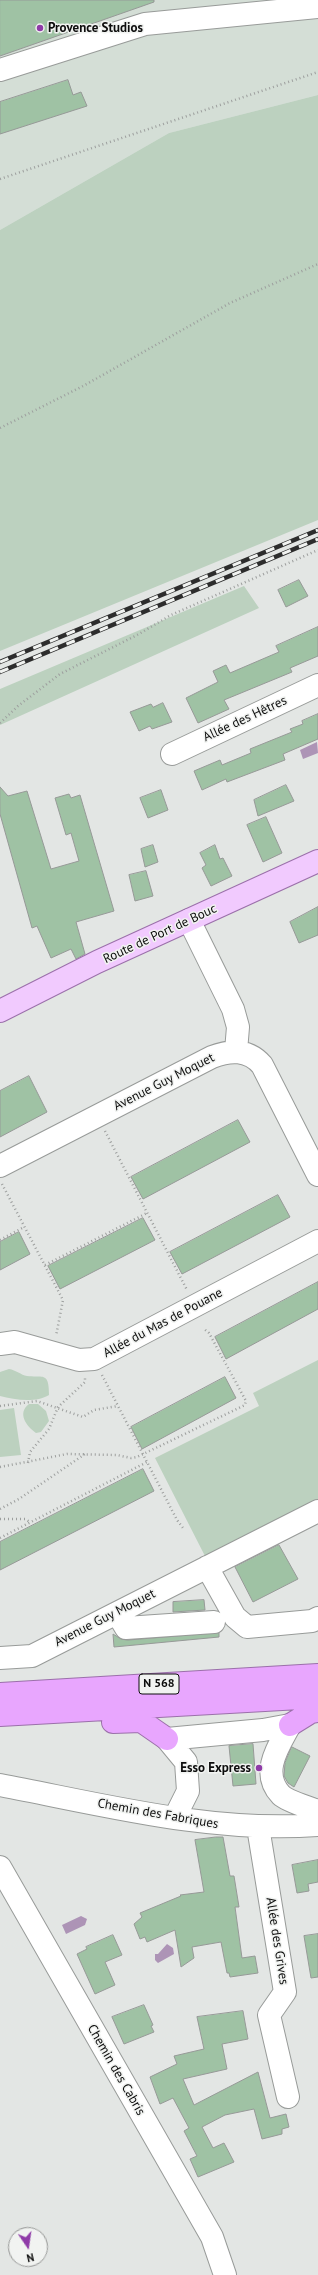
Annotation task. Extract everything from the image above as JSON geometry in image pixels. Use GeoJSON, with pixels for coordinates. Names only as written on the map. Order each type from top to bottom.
{"type":"FeatureCollection","features":[{"type":"Feature","properties":{"kind":"highway","name":"N 568"},"geometry":{"type":"LineString","coordinates":[[0,1694],[318,1675]]}},
{"type":"Feature","properties":{"kind":"highway","name":"N 568"},"geometry":{"type":"LineString","coordinates":[[0,1716],[318,1697]]}},
{"type":"Feature","properties":{"kind":"highway"},"geometry":{"type":"LineString","coordinates":[[290,1725],[311,1712],[318,1711]]}},
{"type":"Feature","properties":{"kind":"highway"},"geometry":{"type":"LineString","coordinates":[[0,1716],[75,1723],[141,1722],[167,1739]]}},
{"type":"Feature","properties":{"kind":"main road","name":"Route de Port de Bouc"},"geometry":{"type":"LineString","coordinates":[[1,1011],[189,920],[318,861]]}},
{"type":"Feature","properties":{"kind":"street"},"geometry":{"type":"LineString","coordinates":[[0,70],[145,24],[318,7]]}},
{"type":"Feature","properties":{"kind":"street","name":"Allée des Hêtres"},"geometry":{"type":"LineString","coordinates":[[172,754],[318,685]]}},
{"type":"Feature","properties":{"kind":"street"},"geometry":{"type":"LineString","coordinates":[[189,920],[233,1009],[238,1027],[236,1051],[252,1056],[262,1065],[318,1175]]}},
{"type":"Feature","properties":{"kind":"street","name":"Avenue Guy Moquet"},"geometry":{"type":"LineString","coordinates":[[0,1166],[212,1057],[236,1051]]}},
{"type":"Feature","properties":{"kind":"street","name":"Allée du Mas de Pouane"},"geometry":{"type":"LineString","coordinates":[[0,1344],[15,1342],[78,1360],[90,1368],[318,1241]]}},
{"type":"Feature","properties":{"kind":"street","name":"Avenue Guy Moquet"},"geometry":{"type":"LineString","coordinates":[[0,1658],[32,1656],[318,1511]]}},
{"type":"Feature","properties":{"kind":"street"},"geometry":{"type":"LineString","coordinates":[[207,1567],[235,1617],[247,1627],[312,1621],[318,1618]]}},
{"type":"Feature","properties":{"kind":"street"},"geometry":{"type":"LineString","coordinates":[[117,1613],[126,1628],[214,1622]]}},
{"type":"Feature","properties":{"kind":"street"},"geometry":{"type":"LineString","coordinates":[[167,1739],[263,1730],[290,1725]]}},
{"type":"Feature","properties":{"kind":"street"},"geometry":{"type":"LineString","coordinates":[[290,1725],[273,1756],[270,1778],[282,1796],[318,1812]]}},
{"type":"Feature","properties":{"kind":"street"},"geometry":{"type":"LineString","coordinates":[[167,1739],[186,1762],[188,1791],[175,1817]]}},
{"type":"Feature","properties":{"kind":"street","name":"Chemin des Fabriques"},"geometry":{"type":"LineString","coordinates":[[0,1785],[231,1826],[258,1827],[318,1824]]}},
{"type":"Feature","properties":{"kind":"street","name":"Allée des Grives"},"geometry":{"type":"LineString","coordinates":[[258,1827],[285,1992],[269,2015],[288,2097]]}},
{"type":"Feature","properties":{"kind":"street","name":"Chemin des Cabris"},"geometry":{"type":"LineString","coordinates":[[0,1867],[212,2237],[225,2275]]}},
{"type":"Feature","properties":{"kind":"path"},"geometry":{"type":"LineString","coordinates":[[0,178],[318,72]]}},
{"type":"Feature","properties":{"kind":"path"},"geometry":{"type":"LineString","coordinates":[[0,428],[84,384],[230,303],[318,264]]}},
{"type":"Feature","properties":{"kind":"path"},"geometry":{"type":"LineString","coordinates":[[0,723],[18,706],[60,674],[139,634],[171,615],[318,550]]}},
{"type":"Feature","properties":{"kind":"path"},"geometry":{"type":"LineString","coordinates":[[98,1116],[191,1297]]}},
{"type":"Feature","properties":{"kind":"path"},"geometry":{"type":"LineString","coordinates":[[0,1180],[63,1300],[55,1341]]}},
{"type":"Feature","properties":{"kind":"path"},"geometry":{"type":"LineString","coordinates":[[45,1265],[147,1213]]}},
{"type":"Feature","properties":{"kind":"path"},"geometry":{"type":"LineString","coordinates":[[0,1240],[24,1227]]}},
{"type":"Feature","properties":{"kind":"path"},"geometry":{"type":"LineString","coordinates":[[0,1467],[28,1463],[67,1454],[117,1455],[131,1458],[143,1454],[247,1403],[209,1333],[203,1328]]}},
{"type":"Feature","properties":{"kind":"path"},"geometry":{"type":"LineString","coordinates":[[90,1368],[118,1406],[146,1462],[177,1520],[183,1528]]}},
{"type":"Feature","properties":{"kind":"path"},"geometry":{"type":"LineString","coordinates":[[28,1463],[30,1452],[48,1429],[58,1408],[85,1382],[90,1368]]}},
{"type":"Feature","properties":{"kind":"path"},"geometry":{"type":"LineString","coordinates":[[0,1406],[37,1401],[83,1417],[94,1410],[118,1406]]}},
{"type":"Feature","properties":{"kind":"path"},"geometry":{"type":"LineString","coordinates":[[0,1509],[19,1499],[86,1454]]}},
{"type":"Feature","properties":{"kind":"path"},"geometry":{"type":"LineString","coordinates":[[0,1538],[146,1462]]}},
{"type":"Feature","properties":{"kind":"path"},"geometry":{"type":"LineString","coordinates":[[0,1519],[25,1519],[30,1522]]}},
{"type":"Feature","properties":{"kind":"shaded area"},"geometry":{"type":"Polygon","coordinates":[[[0,0],[318,0],[318,95],[169,133],[0,230],[0,0]]]}},
{"type":"Feature","properties":{"kind":"shaded area"},"geometry":{"type":"Polygon","coordinates":[[[317,742],[318,753],[303,759],[300,750],[317,742]]]}},
{"type":"Feature","properties":{"kind":"shaded area"},"geometry":{"type":"Polygon","coordinates":[[[81,1916],[87,1919],[85,1925],[66,1934],[62,1925],[81,1916]]]}},
{"type":"Feature","properties":{"kind":"shaded area"},"geometry":{"type":"Polygon","coordinates":[[[167,1944],[173,1948],[174,1954],[158,1963],[155,1960],[155,1954],[158,1954],[167,1944]]]}},
{"type":"Feature","properties":{"kind":"green space"},"geometry":{"type":"Polygon","coordinates":[[[318,95],[318,520],[0,651],[0,230],[169,133],[318,95]]]}},
{"type":"Feature","properties":{"kind":"green space"},"geometry":{"type":"Polygon","coordinates":[[[244,586],[259,608],[0,725],[0,689],[244,586]]]}},
{"type":"Feature","properties":{"kind":"green space"},"geometry":{"type":"Polygon","coordinates":[[[318,1360],[318,1504],[207,1560],[155,1458],[259,1406],[253,1393],[318,1360]]]}},
{"type":"Feature","properties":{"kind":"green space"},"geometry":{"type":"Polygon","coordinates":[[[9,1369],[27,1376],[44,1377],[48,1382],[49,1395],[44,1398],[32,1400],[19,1400],[0,1396],[0,1372],[9,1369]]]}},
{"type":"Feature","properties":{"kind":"green space"},"geometry":{"type":"Polygon","coordinates":[[[29,1404],[38,1404],[46,1411],[49,1421],[41,1432],[36,1433],[29,1427],[24,1419],[23,1415],[25,1408],[29,1404]]]}},
{"type":"Feature","properties":{"kind":"green space"},"geometry":{"type":"Polygon","coordinates":[[[14,1408],[21,1455],[0,1457],[0,1410],[14,1408]]]}},
{"type":"Feature","properties":{"kind":"building","name":"Provence Studios"},"geometry":{"type":"Polygon","coordinates":[[[0,0],[154,0],[154,2],[0,56],[0,0]]]}},
{"type":"Feature","properties":{"kind":"building"},"geometry":{"type":"Polygon","coordinates":[[[68,80],[73,95],[81,92],[87,106],[0,134],[0,102],[68,80]]]}},
{"type":"Feature","properties":{"kind":"building"},"geometry":{"type":"Polygon","coordinates":[[[299,580],[308,596],[286,607],[278,590],[299,580]]]}},
{"type":"Feature","properties":{"kind":"building"},"geometry":{"type":"Polygon","coordinates":[[[318,627],[318,656],[290,668],[292,672],[224,700],[229,709],[198,723],[186,698],[218,682],[213,671],[226,665],[230,673],[279,652],[276,646],[318,627]]]}},
{"type":"Feature","properties":{"kind":"building"},"geometry":{"type":"Polygon","coordinates":[[[163,703],[172,722],[152,729],[150,726],[139,731],[130,712],[151,704],[153,707],[163,703]]]}},
{"type":"Feature","properties":{"kind":"building"},"geometry":{"type":"Polygon","coordinates":[[[318,714],[318,739],[283,754],[285,760],[227,782],[226,779],[202,790],[194,771],[220,760],[222,765],[251,753],[250,749],[292,732],[290,729],[303,724],[302,721],[318,714]]]}},
{"type":"Feature","properties":{"kind":"building"},"geometry":{"type":"Polygon","coordinates":[[[286,785],[294,801],[258,816],[254,800],[286,785]]]}},
{"type":"Feature","properties":{"kind":"building"},"geometry":{"type":"Polygon","coordinates":[[[0,787],[8,796],[27,791],[51,869],[79,861],[71,833],[66,835],[55,798],[69,794],[71,798],[80,795],[114,911],[76,922],[85,954],[76,959],[71,949],[51,958],[37,926],[32,928],[0,814],[0,787]]]}},
{"type":"Feature","properties":{"kind":"building"},"geometry":{"type":"Polygon","coordinates":[[[161,790],[168,810],[148,818],[140,798],[161,790]]]}},
{"type":"Feature","properties":{"kind":"building"},"geometry":{"type":"Polygon","coordinates":[[[266,817],[282,853],[263,862],[247,825],[266,817]]]}},
{"type":"Feature","properties":{"kind":"building"},"geometry":{"type":"Polygon","coordinates":[[[153,845],[158,862],[145,867],[141,849],[153,845]]]}},
{"type":"Feature","properties":{"kind":"building"},"geometry":{"type":"Polygon","coordinates":[[[215,845],[220,859],[223,858],[232,876],[211,886],[202,868],[206,865],[200,853],[215,845]]]}},
{"type":"Feature","properties":{"kind":"building"},"geometry":{"type":"Polygon","coordinates":[[[146,871],[153,896],[135,901],[129,875],[146,871]]]}},
{"type":"Feature","properties":{"kind":"building"},"geometry":{"type":"Polygon","coordinates":[[[318,907],[318,935],[299,943],[290,922],[318,907]]]}},
{"type":"Feature","properties":{"kind":"building"},"geometry":{"type":"Polygon","coordinates":[[[29,1076],[47,1112],[0,1137],[0,1091],[29,1076]]]}},
{"type":"Feature","properties":{"kind":"building"},"geometry":{"type":"Polygon","coordinates":[[[238,1120],[250,1142],[143,1199],[131,1177],[238,1120]]]}},
{"type":"Feature","properties":{"kind":"building"},"geometry":{"type":"Polygon","coordinates":[[[278,1195],[290,1217],[182,1274],[170,1252],[278,1195]]]}},
{"type":"Feature","properties":{"kind":"building"},"geometry":{"type":"Polygon","coordinates":[[[143,1218],[155,1240],[60,1289],[48,1266],[143,1218]]]}},
{"type":"Feature","properties":{"kind":"building"},"geometry":{"type":"Polygon","coordinates":[[[19,1232],[30,1254],[0,1270],[0,1242],[19,1232]]]}},
{"type":"Feature","properties":{"kind":"building"},"geometry":{"type":"Polygon","coordinates":[[[318,1282],[318,1309],[226,1359],[215,1337],[318,1282]]]}},
{"type":"Feature","properties":{"kind":"building"},"geometry":{"type":"Polygon","coordinates":[[[225,1377],[236,1398],[142,1449],[131,1427],[225,1377]]]}},
{"type":"Feature","properties":{"kind":"building"},"geometry":{"type":"Polygon","coordinates":[[[143,1469],[154,1491],[0,1570],[0,1542],[143,1469]]]}},
{"type":"Feature","properties":{"kind":"building"},"geometry":{"type":"Polygon","coordinates":[[[279,1545],[298,1579],[253,1602],[235,1567],[279,1545]]]}},
{"type":"Feature","properties":{"kind":"building"},"geometry":{"type":"Polygon","coordinates":[[[204,1600],[205,1610],[173,1612],[173,1602],[204,1600]]]}},
{"type":"Feature","properties":{"kind":"building"},"geometry":{"type":"Polygon","coordinates":[[[219,1633],[219,1637],[114,1647],[113,1634],[121,1639],[127,1640],[219,1633]]]}},
{"type":"Feature","properties":{"kind":"building"},"geometry":{"type":"Polygon","coordinates":[[[253,1744],[256,1784],[233,1786],[229,1746],[253,1744]]]}},
{"type":"Feature","properties":{"kind":"building"},"geometry":{"type":"Polygon","coordinates":[[[292,1747],[310,1756],[294,1787],[288,1783],[284,1776],[285,1763],[292,1747]]]}},
{"type":"Feature","properties":{"kind":"building"},"geometry":{"type":"Polygon","coordinates":[[[223,1837],[230,1876],[234,1876],[239,1907],[235,1907],[242,1958],[255,1956],[258,1973],[230,1977],[229,1973],[227,1973],[221,1942],[192,1947],[194,1958],[181,1967],[175,1930],[147,1942],[145,1937],[140,1939],[134,1924],[142,1917],[140,1913],[181,1896],[180,1895],[204,1892],[195,1840],[223,1837]]]}},
{"type":"Feature","properties":{"kind":"building"},"geometry":{"type":"Polygon","coordinates":[[[318,1860],[318,1882],[308,1884],[309,1891],[297,1893],[292,1865],[318,1860]]]}},
{"type":"Feature","properties":{"kind":"building"},"geometry":{"type":"Polygon","coordinates":[[[318,1934],[318,1977],[311,1978],[304,1936],[318,1934]]]}},
{"type":"Feature","properties":{"kind":"building"},"geometry":{"type":"Polygon","coordinates":[[[113,1935],[122,1955],[105,1962],[115,1985],[95,1994],[77,1954],[87,1949],[86,1947],[113,1935]]]}},
{"type":"Feature","properties":{"kind":"building"},"geometry":{"type":"Polygon","coordinates":[[[144,2005],[153,2025],[151,2026],[154,2032],[124,2044],[112,2017],[144,2005]]]}},
{"type":"Feature","properties":{"kind":"building"},"geometry":{"type":"Polygon","coordinates":[[[243,2011],[248,2039],[222,2044],[227,2069],[183,2079],[194,2105],[258,2072],[270,2118],[286,2114],[289,2127],[282,2129],[282,2134],[262,2139],[254,2109],[225,2115],[202,2127],[213,2148],[224,2143],[234,2162],[198,2177],[190,2159],[197,2156],[184,2131],[189,2128],[173,2098],[160,2104],[150,2077],[177,2064],[174,2056],[204,2049],[197,2017],[243,2011]]]}},
{"type":"Feature","properties":{"kind":"railway"},"geometry":{"type":"LineString","coordinates":[[0,662],[318,530]]}},
{"type":"Feature","properties":{"kind":"railway"},"geometry":{"type":"LineString","coordinates":[[0,672],[318,539]]}},
{"type":"Feature","properties":{"kind":"place","name":"Provence Studios"},"geometry":{"type":"Point","coordinates":[40,28]}},
{"type":"Feature","properties":{"kind":"place","name":"Esso Express"},"geometry":{"type":"Point","coordinates":[259,1768]}}]}
